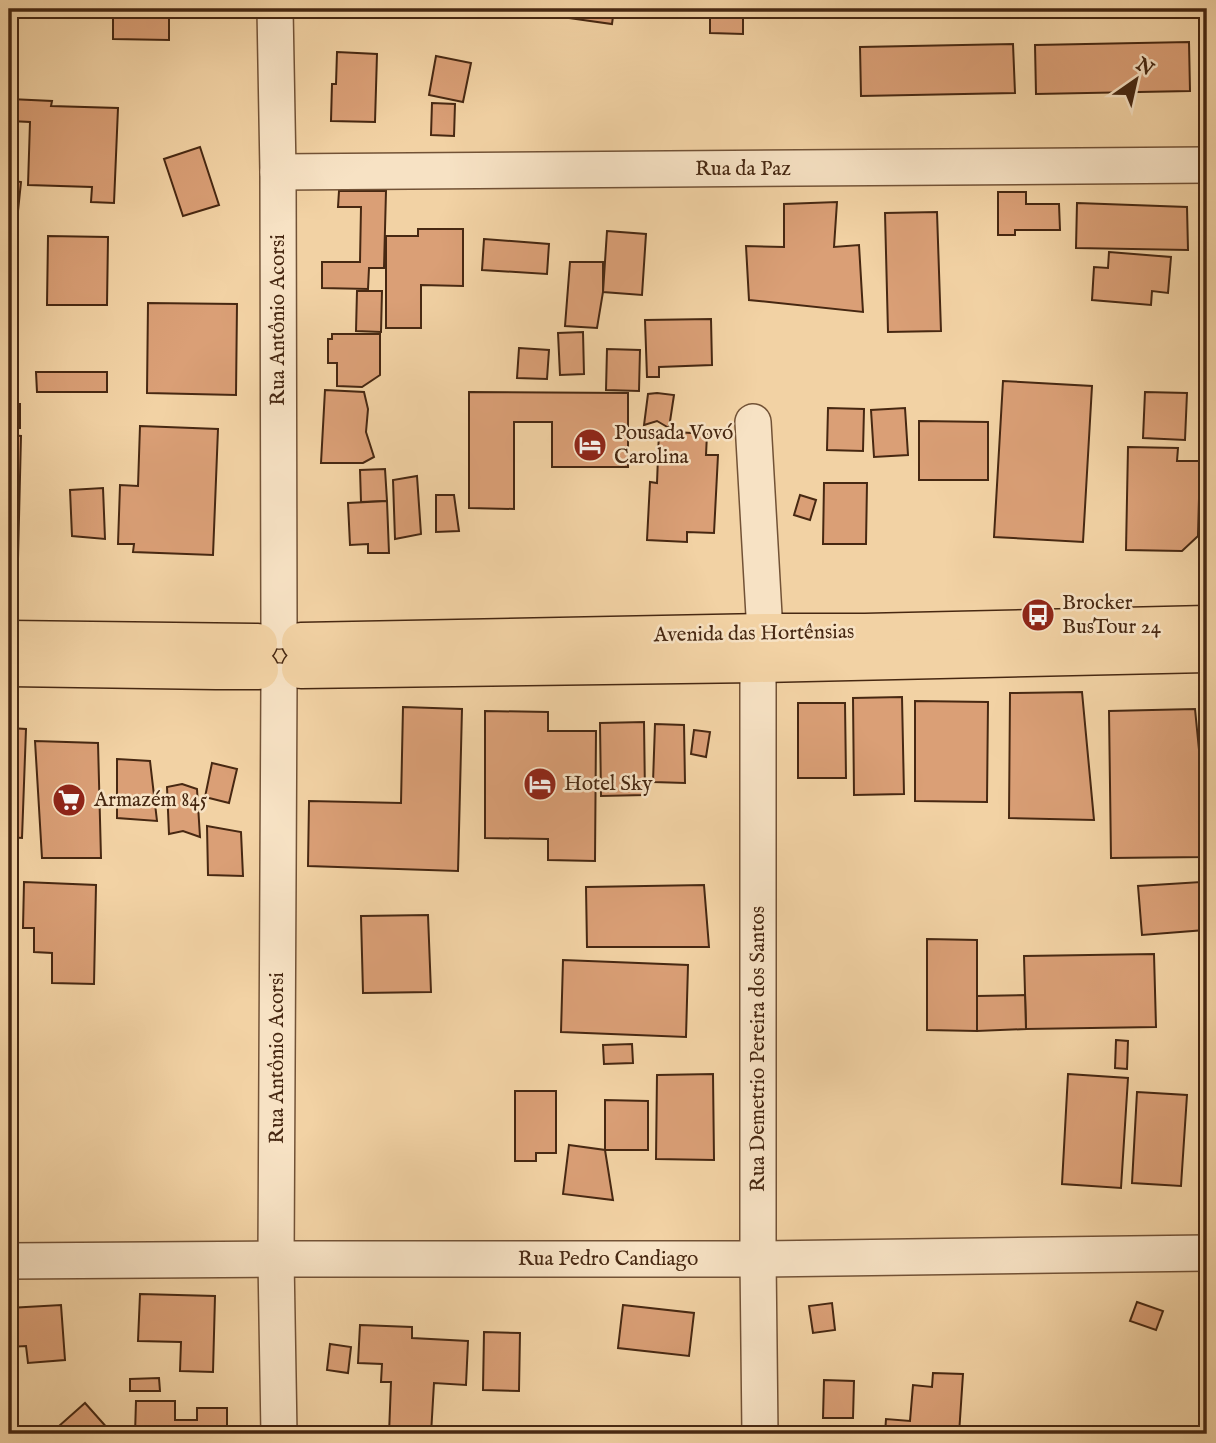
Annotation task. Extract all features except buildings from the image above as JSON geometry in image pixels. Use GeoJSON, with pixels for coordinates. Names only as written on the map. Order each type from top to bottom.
{"type":"FeatureCollection","features":[{"type":"Feature","properties":{"kind":"main road","name":"Avenida das Hortênsias"},"geometry":{"type":"LineString","coordinates":[[761,648],[865,633],[1207,625]]}},
{"type":"Feature","properties":{"kind":"main road","name":"Avenida das Hortênsias"},"geometry":{"type":"LineString","coordinates":[[9,640],[279,656]]}},
{"type":"Feature","properties":{"kind":"main road","name":"Avenida das Hortênsias"},"geometry":{"type":"LineString","coordinates":[[9,667],[279,656],[761,648],[1207,653]]}},
{"type":"Feature","properties":{"kind":"street","name":"Rua Antônio Acorsi"},"geometry":{"type":"LineString","coordinates":[[275,9],[278,172],[276,1259],[279,1434]]}},
{"type":"Feature","properties":{"kind":"street","name":"Rua da Paz"},"geometry":{"type":"LineString","coordinates":[[278,172],[1207,165]]}},
{"type":"Feature","properties":{"kind":"street","name":"Rua Demetrio Pereira dos Santos"},"geometry":{"type":"LineString","coordinates":[[753,422],[761,648],[758,1259],[760,1434]]}},
{"type":"Feature","properties":{"kind":"street","name":"Rua Pedro Candiago"},"geometry":{"type":"LineString","coordinates":[[9,1261],[758,1259],[1207,1253]]}},
{"type":"Feature","properties":{"kind":"place","name":"Pousada Vovó Carolina"},"geometry":{"type":"Point","coordinates":[590,445]}},
{"type":"Feature","properties":{"kind":"place","name":"Brocker BusTour 24"},"geometry":{"type":"Point","coordinates":[1038,615]}},
{"type":"Feature","properties":{"kind":"place","name":"Hotel Sky"},"geometry":{"type":"Point","coordinates":[540,784]}},
{"type":"Feature","properties":{"kind":"place","name":"Armazém 845"},"geometry":{"type":"Point","coordinates":[69,800]}}]}
